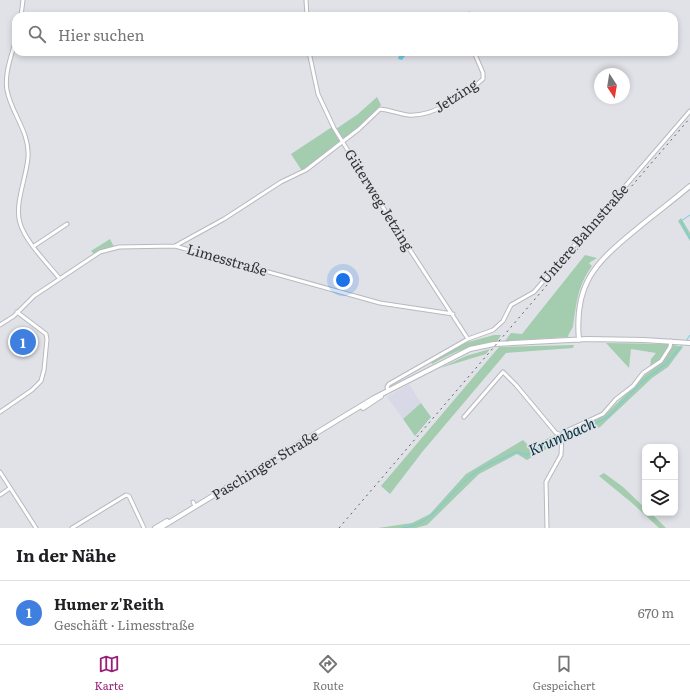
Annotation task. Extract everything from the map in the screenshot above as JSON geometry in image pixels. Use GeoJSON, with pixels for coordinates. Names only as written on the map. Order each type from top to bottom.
{"type":"FeatureCollection","features":[{"type":"Feature","properties":{"kind":"street"},"geometry":{"type":"LineString","coordinates":[[22,12],[23,0]]}},
{"type":"Feature","properties":{"kind":"street"},"geometry":{"type":"LineString","coordinates":[[306,0],[306,12]]}},
{"type":"Feature","properties":{"kind":"street"},"geometry":{"type":"LineString","coordinates":[[12,56],[6,87],[28,148],[28,161],[19,216],[23,231],[59,278]]}},
{"type":"Feature","properties":{"kind":"street","name":"Güterweg Jetzing"},"geometry":{"type":"LineString","coordinates":[[310,56],[315,83],[322,103],[343,142],[393,224],[468,339]]}},
{"type":"Feature","properties":{"kind":"street","name":"Jetzing"},"geometry":{"type":"LineString","coordinates":[[343,142],[380,109],[408,115],[425,114],[437,110],[478,84],[484,76],[476,56]]}},
{"type":"Feature","properties":{"kind":"street","name":"Untere Bahnstraße"},"geometry":{"type":"LineString","coordinates":[[388,391],[387,387],[389,384],[468,339],[482,336],[493,330],[503,321],[506,312],[511,305],[534,292],[690,111]]}},
{"type":"Feature","properties":{"kind":"street"},"geometry":{"type":"LineString","coordinates":[[175,246],[224,219],[281,182],[306,170],[343,142]]}},
{"type":"Feature","properties":{"kind":"street"},"geometry":{"type":"LineString","coordinates":[[579,340],[581,296],[587,281],[596,266],[610,251],[690,186]]}},
{"type":"Feature","properties":{"kind":"street"},"geometry":{"type":"LineString","coordinates":[[34,246],[67,224]]}},
{"type":"Feature","properties":{"kind":"street","name":"Limesstraße"},"geometry":{"type":"LineString","coordinates":[[0,325],[17,312],[27,301],[59,278],[97,254],[110,249],[136,246],[175,246],[380,303],[453,314]]}},
{"type":"Feature","properties":{"kind":"street"},"geometry":{"type":"LineString","coordinates":[[0,412],[36,387],[44,375],[47,339],[46,334],[17,312]]}},
{"type":"Feature","properties":{"kind":"street","name":"Paschinger Straße"},"geometry":{"type":"LineString","coordinates":[[160,528],[182,514],[194,504],[376,400],[388,391],[456,355],[477,347],[498,344],[630,339],[687,343]]}},
{"type":"Feature","properties":{"kind":"street"},"geometry":{"type":"LineString","coordinates":[[547,528],[546,482],[561,455],[562,436],[564,432],[603,414],[616,399],[633,386],[643,373],[661,361],[670,347],[671,341]]}},
{"type":"Feature","properties":{"kind":"street"},"geometry":{"type":"LineString","coordinates":[[464,417],[503,372],[556,433],[562,436]]}},
{"type":"Feature","properties":{"kind":"street"},"geometry":{"type":"LineString","coordinates":[[0,472],[36,527]]}},
{"type":"Feature","properties":{"kind":"street"},"geometry":{"type":"LineString","coordinates":[[0,495],[10,488]]}},
{"type":"Feature","properties":{"kind":"street"},"geometry":{"type":"LineString","coordinates":[[72,528],[126,495],[129,496],[144,528]]}},
{"type":"Feature","properties":{"kind":"street","name":"Paschinger Straße"},"geometry":{"type":"LineString","coordinates":[[155,528],[182,514]]}},
{"type":"Feature","properties":{"kind":"shaded area"},"geometry":{"type":"Polygon","coordinates":[[[409,384],[421,403],[403,419],[387,397],[409,384]]]}},
{"type":"Feature","properties":{"kind":"green space"},"geometry":{"type":"Polygon","coordinates":[[[377,97],[381,105],[374,114],[358,129],[342,138],[336,129],[358,114],[377,97]]]}},
{"type":"Feature","properties":{"kind":"green space"},"geometry":{"type":"Polygon","coordinates":[[[332,127],[340,141],[339,144],[302,171],[291,154],[332,127]]]}},
{"type":"Feature","properties":{"kind":"green space"},"geometry":{"type":"Polygon","coordinates":[[[681,218],[690,233],[690,241],[678,221],[681,218]]]}},
{"type":"Feature","properties":{"kind":"green space"},"geometry":{"type":"Polygon","coordinates":[[[110,239],[114,247],[94,254],[91,251],[110,239]]]}},
{"type":"Feature","properties":{"kind":"green space"},"geometry":{"type":"Polygon","coordinates":[[[585,255],[597,258],[589,263],[592,266],[580,288],[573,326],[568,337],[505,341],[511,333],[522,334],[585,255]]]}},
{"type":"Feature","properties":{"kind":"green space"},"geometry":{"type":"Polygon","coordinates":[[[494,335],[501,335],[497,342],[471,347],[455,352],[432,364],[431,362],[461,344],[494,335]]]}},
{"type":"Feature","properties":{"kind":"green space"},"geometry":{"type":"Polygon","coordinates":[[[606,343],[669,344],[669,346],[661,359],[650,367],[651,359],[656,353],[631,349],[629,368],[606,343]]]}},
{"type":"Feature","properties":{"kind":"green space"},"geometry":{"type":"Polygon","coordinates":[[[574,345],[573,348],[506,353],[423,451],[390,494],[381,486],[499,347],[574,345]]]}},
{"type":"Feature","properties":{"kind":"green space"},"geometry":{"type":"Polygon","coordinates":[[[673,345],[683,347],[668,367],[652,378],[600,427],[564,439],[527,460],[517,454],[479,474],[427,525],[416,528],[378,528],[412,523],[430,514],[466,474],[523,440],[530,447],[555,435],[557,437],[604,416],[645,375],[660,364],[673,345]]]}},
{"type":"Feature","properties":{"kind":"green space"},"geometry":{"type":"Polygon","coordinates":[[[490,349],[486,354],[440,368],[466,356],[490,349]]]}},
{"type":"Feature","properties":{"kind":"green space"},"geometry":{"type":"Polygon","coordinates":[[[421,403],[431,417],[415,436],[403,419],[421,403]]]}},
{"type":"Feature","properties":{"kind":"green space"},"geometry":{"type":"Polygon","coordinates":[[[604,473],[623,487],[642,505],[642,512],[632,503],[599,476],[604,473]]]}},
{"type":"Feature","properties":{"kind":"green space"},"geometry":{"type":"Polygon","coordinates":[[[646,516],[654,516],[666,528],[659,528],[646,516]]]}},
{"type":"Feature","properties":{"kind":"water"},"geometry":{"type":"Polygon","coordinates":[[[399,56],[405,56],[402,60],[398,59],[399,56]]]}},
{"type":"Feature","properties":{"kind":"waterway","name":"Krumbach"},"geometry":{"type":"LineString","coordinates":[[690,215],[681,221],[690,239]]}},
{"type":"Feature","properties":{"kind":"waterway","name":"Krumbach"},"geometry":{"type":"LineString","coordinates":[[686,341],[690,335]]}},
{"type":"Feature","properties":{"kind":"waterway","name":"Krumbach"},"geometry":{"type":"LineString","coordinates":[[402,528],[413,526],[432,515],[463,482],[477,471],[488,465],[516,452],[528,455],[549,444],[580,432],[609,416],[642,382],[667,363],[682,345]]}},
{"type":"Feature","properties":{"kind":"railway"},"geometry":{"type":"LineString","coordinates":[[339,528],[690,118]]}},
{"type":"Feature","properties":{"kind":"place","name":"Humer z'Reith"},"geometry":{"type":"Point","coordinates":[23,342]}}]}
